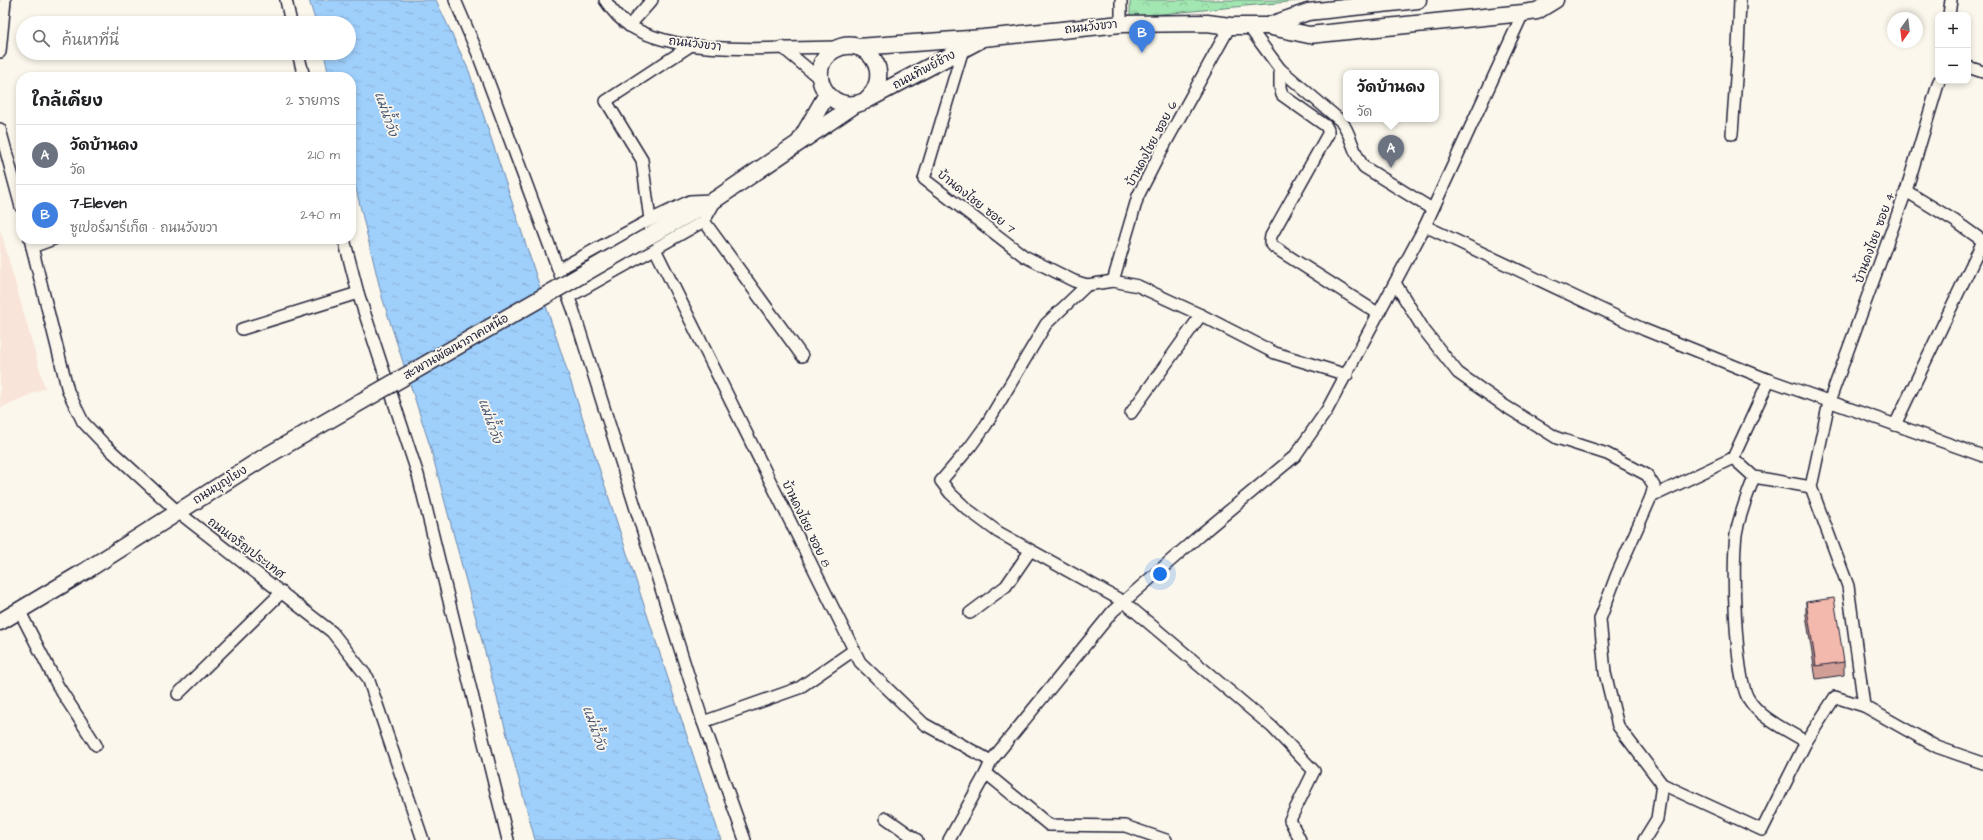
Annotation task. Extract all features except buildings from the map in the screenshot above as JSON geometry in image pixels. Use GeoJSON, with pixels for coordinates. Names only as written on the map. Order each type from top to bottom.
{"type":"FeatureCollection","features":[{"type":"Feature","properties":{"kind":"street"},"geometry":{"type":"LineString","coordinates":[[0,52],[5,0]]}},
{"type":"Feature","properties":{"kind":"street"},"geometry":{"type":"LineString","coordinates":[[286,0],[289,16]]}},
{"type":"Feature","properties":{"kind":"street"},"geometry":{"type":"LineString","coordinates":[[455,0],[478,54],[569,297],[703,722],[745,840]]}},
{"type":"Feature","properties":{"kind":"street","name":"ถนนวังขวา"},"geometry":{"type":"LineString","coordinates":[[605,0],[613,11],[629,26],[658,39],[690,46],[728,48],[851,47],[983,38],[1120,24],[1207,23],[1249,27],[1267,26],[1308,12],[1418,0]]}},
{"type":"Feature","properties":{"kind":"street"},"geometry":{"type":"LineString","coordinates":[[629,26],[652,0]]}},
{"type":"Feature","properties":{"kind":"street"},"geometry":{"type":"LineString","coordinates":[[1120,24],[1121,0]]}},
{"type":"Feature","properties":{"kind":"street"},"geometry":{"type":"LineString","coordinates":[[1267,26],[1309,35],[1523,13],[1537,11],[1555,0]]}},
{"type":"Feature","properties":{"kind":"street"},"geometry":{"type":"LineString","coordinates":[[1732,134],[1740,0]]}},
{"type":"Feature","properties":{"kind":"street"},"geometry":{"type":"LineString","coordinates":[[1950,0],[1950,12]]}},
{"type":"Feature","properties":{"kind":"street"},"geometry":{"type":"LineString","coordinates":[[949,840],[986,773],[991,761],[1113,611],[1294,456],[1327,410],[1425,226],[1523,13]]}},
{"type":"Feature","properties":{"kind":"street","name":"บ้านดงไชย ซอย 6"},"geometry":{"type":"LineString","coordinates":[[1113,281],[1138,196],[1230,26]]}},
{"type":"Feature","properties":{"kind":"street"},"geometry":{"type":"LineString","coordinates":[[1249,27],[1280,68],[1342,122],[1349,131],[1359,161],[1364,167],[1432,209]]}},
{"type":"Feature","properties":{"kind":"street","name":"ถนนทิพย์ช้าง"},"geometry":{"type":"LineString","coordinates":[[860,103],[983,38]]}},
{"type":"Feature","properties":{"kind":"street"},"geometry":{"type":"LineString","coordinates":[[650,220],[642,160],[606,101],[690,46]]}},
{"type":"Feature","properties":{"kind":"street"},"geometry":{"type":"LineString","coordinates":[[782,47],[820,79],[827,94],[835,101],[845,105],[860,103],[872,94],[877,86],[879,77],[878,67],[874,59],[867,52],[851,47],[834,50],[825,58],[821,68],[820,79]]}},
{"type":"Feature","properties":{"kind":"street","name":"บ้านดงไชย ซอย 7"},"geometry":{"type":"LineString","coordinates":[[963,49],[924,179],[1024,256],[1074,281],[1087,285],[1113,281]]}},
{"type":"Feature","properties":{"kind":"street"},"geometry":{"type":"LineString","coordinates":[[300,60],[303,72]]}},
{"type":"Feature","properties":{"kind":"street"},"geometry":{"type":"LineString","coordinates":[[1280,68],[1280,87],[1282,95],[1326,126],[1328,134],[1271,236],[1270,242],[1274,247],[1379,314]]}},
{"type":"Feature","properties":{"kind":"street"},"geometry":{"type":"LineString","coordinates":[[1971,68],[1983,72]]}},
{"type":"Feature","properties":{"kind":"street","name":"บ้านดงไชย ซอย 4"},"geometry":{"type":"LineString","coordinates":[[1811,487],[1829,402],[1906,191],[1938,84]]}},
{"type":"Feature","properties":{"kind":"street"},"geometry":{"type":"LineString","coordinates":[[799,144],[827,94]]}},
{"type":"Feature","properties":{"kind":"street","name":"สะพานพัฒนาภาคเหนือ"},"geometry":{"type":"LineString","coordinates":[[263,458],[652,243],[860,103]]}},
{"type":"Feature","properties":{"kind":"street"},"geometry":{"type":"LineString","coordinates":[[0,129],[16,188]]}},
{"type":"Feature","properties":{"kind":"street"},"geometry":{"type":"LineString","coordinates":[[1895,425],[1983,241],[1955,221],[1906,191]]}},
{"type":"Feature","properties":{"kind":"street"},"geometry":{"type":"LineString","coordinates":[[559,269],[650,220],[690,201],[716,199]]}},
{"type":"Feature","properties":{"kind":"street"},"geometry":{"type":"LineString","coordinates":[[569,297],[652,243],[704,221],[716,199]]}},
{"type":"Feature","properties":{"kind":"street"},"geometry":{"type":"LineString","coordinates":[[704,221],[802,356]]}},
{"type":"Feature","properties":{"kind":"street"},"geometry":{"type":"LineString","coordinates":[[1425,226],[1645,330],[1829,402],[1983,456]]}},
{"type":"Feature","properties":{"kind":"street","name":"บ้านดงไชย ซอย 8"},"geometry":{"type":"LineString","coordinates":[[652,243],[860,662],[924,724],[991,761]]}},
{"type":"Feature","properties":{"kind":"street","name":"ถนนเจริญประเทศ"},"geometry":{"type":"LineString","coordinates":[[31,244],[68,391],[83,422],[105,445],[178,512],[332,632],[368,678],[423,840]]}},
{"type":"Feature","properties":{"kind":"street"},"geometry":{"type":"LineString","coordinates":[[345,244],[358,293],[418,475],[508,840]]}},
{"type":"Feature","properties":{"kind":"street"},"geometry":{"type":"LineString","coordinates":[[1113,281],[1138,286],[1201,315],[1275,353],[1347,375]]}},
{"type":"Feature","properties":{"kind":"street"},"geometry":{"type":"LineString","coordinates":[[1395,283],[1424,330],[1458,373],[1505,406],[1557,438],[1607,454],[1647,474],[1654,486],[1651,498],[1617,574],[1600,618],[1605,673],[1618,726],[1662,784],[1762,830],[1806,742],[1836,697],[1864,706],[1937,747],[1983,762]]}},
{"type":"Feature","properties":{"kind":"street"},"geometry":{"type":"LineString","coordinates":[[1087,285],[1046,324],[986,425],[970,447],[941,481],[950,493],[967,509],[998,532],[1124,602],[1272,727],[1314,771],[1290,820],[1300,840]]}},
{"type":"Feature","properties":{"kind":"street"},"geometry":{"type":"LineString","coordinates":[[242,329],[358,293]]}},
{"type":"Feature","properties":{"kind":"street"},"geometry":{"type":"LineString","coordinates":[[1131,413],[1201,315]]}},
{"type":"Feature","properties":{"kind":"street"},"geometry":{"type":"LineString","coordinates":[[1651,498],[1732,458],[1770,380]]}},
{"type":"Feature","properties":{"kind":"street","name":"ถนนบุญโยง"},"geometry":{"type":"LineString","coordinates":[[0,622],[87,570],[263,458]]}},
{"type":"Feature","properties":{"kind":"street"},"geometry":{"type":"LineString","coordinates":[[1732,458],[1754,477],[1811,487],[1848,586],[1864,706]]}},
{"type":"Feature","properties":{"kind":"street"},"geometry":{"type":"LineString","coordinates":[[1754,477],[1736,530],[1734,593],[1740,673],[1747,698],[1763,716],[1806,742]]}},
{"type":"Feature","properties":{"kind":"street"},"geometry":{"type":"LineString","coordinates":[[970,613],[1006,586],[1030,551]]}},
{"type":"Feature","properties":{"kind":"street"},"geometry":{"type":"LineString","coordinates":[[178,694],[282,592]]}},
{"type":"Feature","properties":{"kind":"street"},"geometry":{"type":"LineString","coordinates":[[19,610],[58,686],[96,745]]}},
{"type":"Feature","properties":{"kind":"street"},"geometry":{"type":"LineString","coordinates":[[703,722],[798,688],[854,650]]}},
{"type":"Feature","properties":{"kind":"street"},"geometry":{"type":"LineString","coordinates":[[986,773],[1049,825],[1125,826],[1166,840]]}},
{"type":"Feature","properties":{"kind":"street"},"geometry":{"type":"LineString","coordinates":[[1644,840],[1657,819],[1662,784]]}},
{"type":"Feature","properties":{"kind":"street"},"geometry":{"type":"LineString","coordinates":[[886,818],[917,840]]}},
{"type":"Feature","properties":{"kind":"shaded area"},"geometry":{"type":"Polygon","coordinates":[[[0,229],[45,388],[0,408],[0,229]]]}},
{"type":"Feature","properties":{"kind":"green space"},"geometry":{"type":"Polygon","coordinates":[[[1130,0],[1308,0],[1130,17],[1130,0]]]}},
{"type":"Feature","properties":{"kind":"water","name":"แม่น้ำวัง"},"geometry":{"type":"Polygon","coordinates":[[[309,0],[436,0],[469,71],[721,840],[535,840],[430,446],[382,297],[356,189],[356,72],[328,72],[325,60],[356,60],[356,16],[314,16],[309,0]]]}},
{"type":"Feature","properties":{"kind":"place","name":"7-Eleven"},"geometry":{"type":"Point","coordinates":[1142,53]}},
{"type":"Feature","properties":{"kind":"place","name":"วัดบ้านดง"},"geometry":{"type":"Point","coordinates":[1391,168]}}]}
